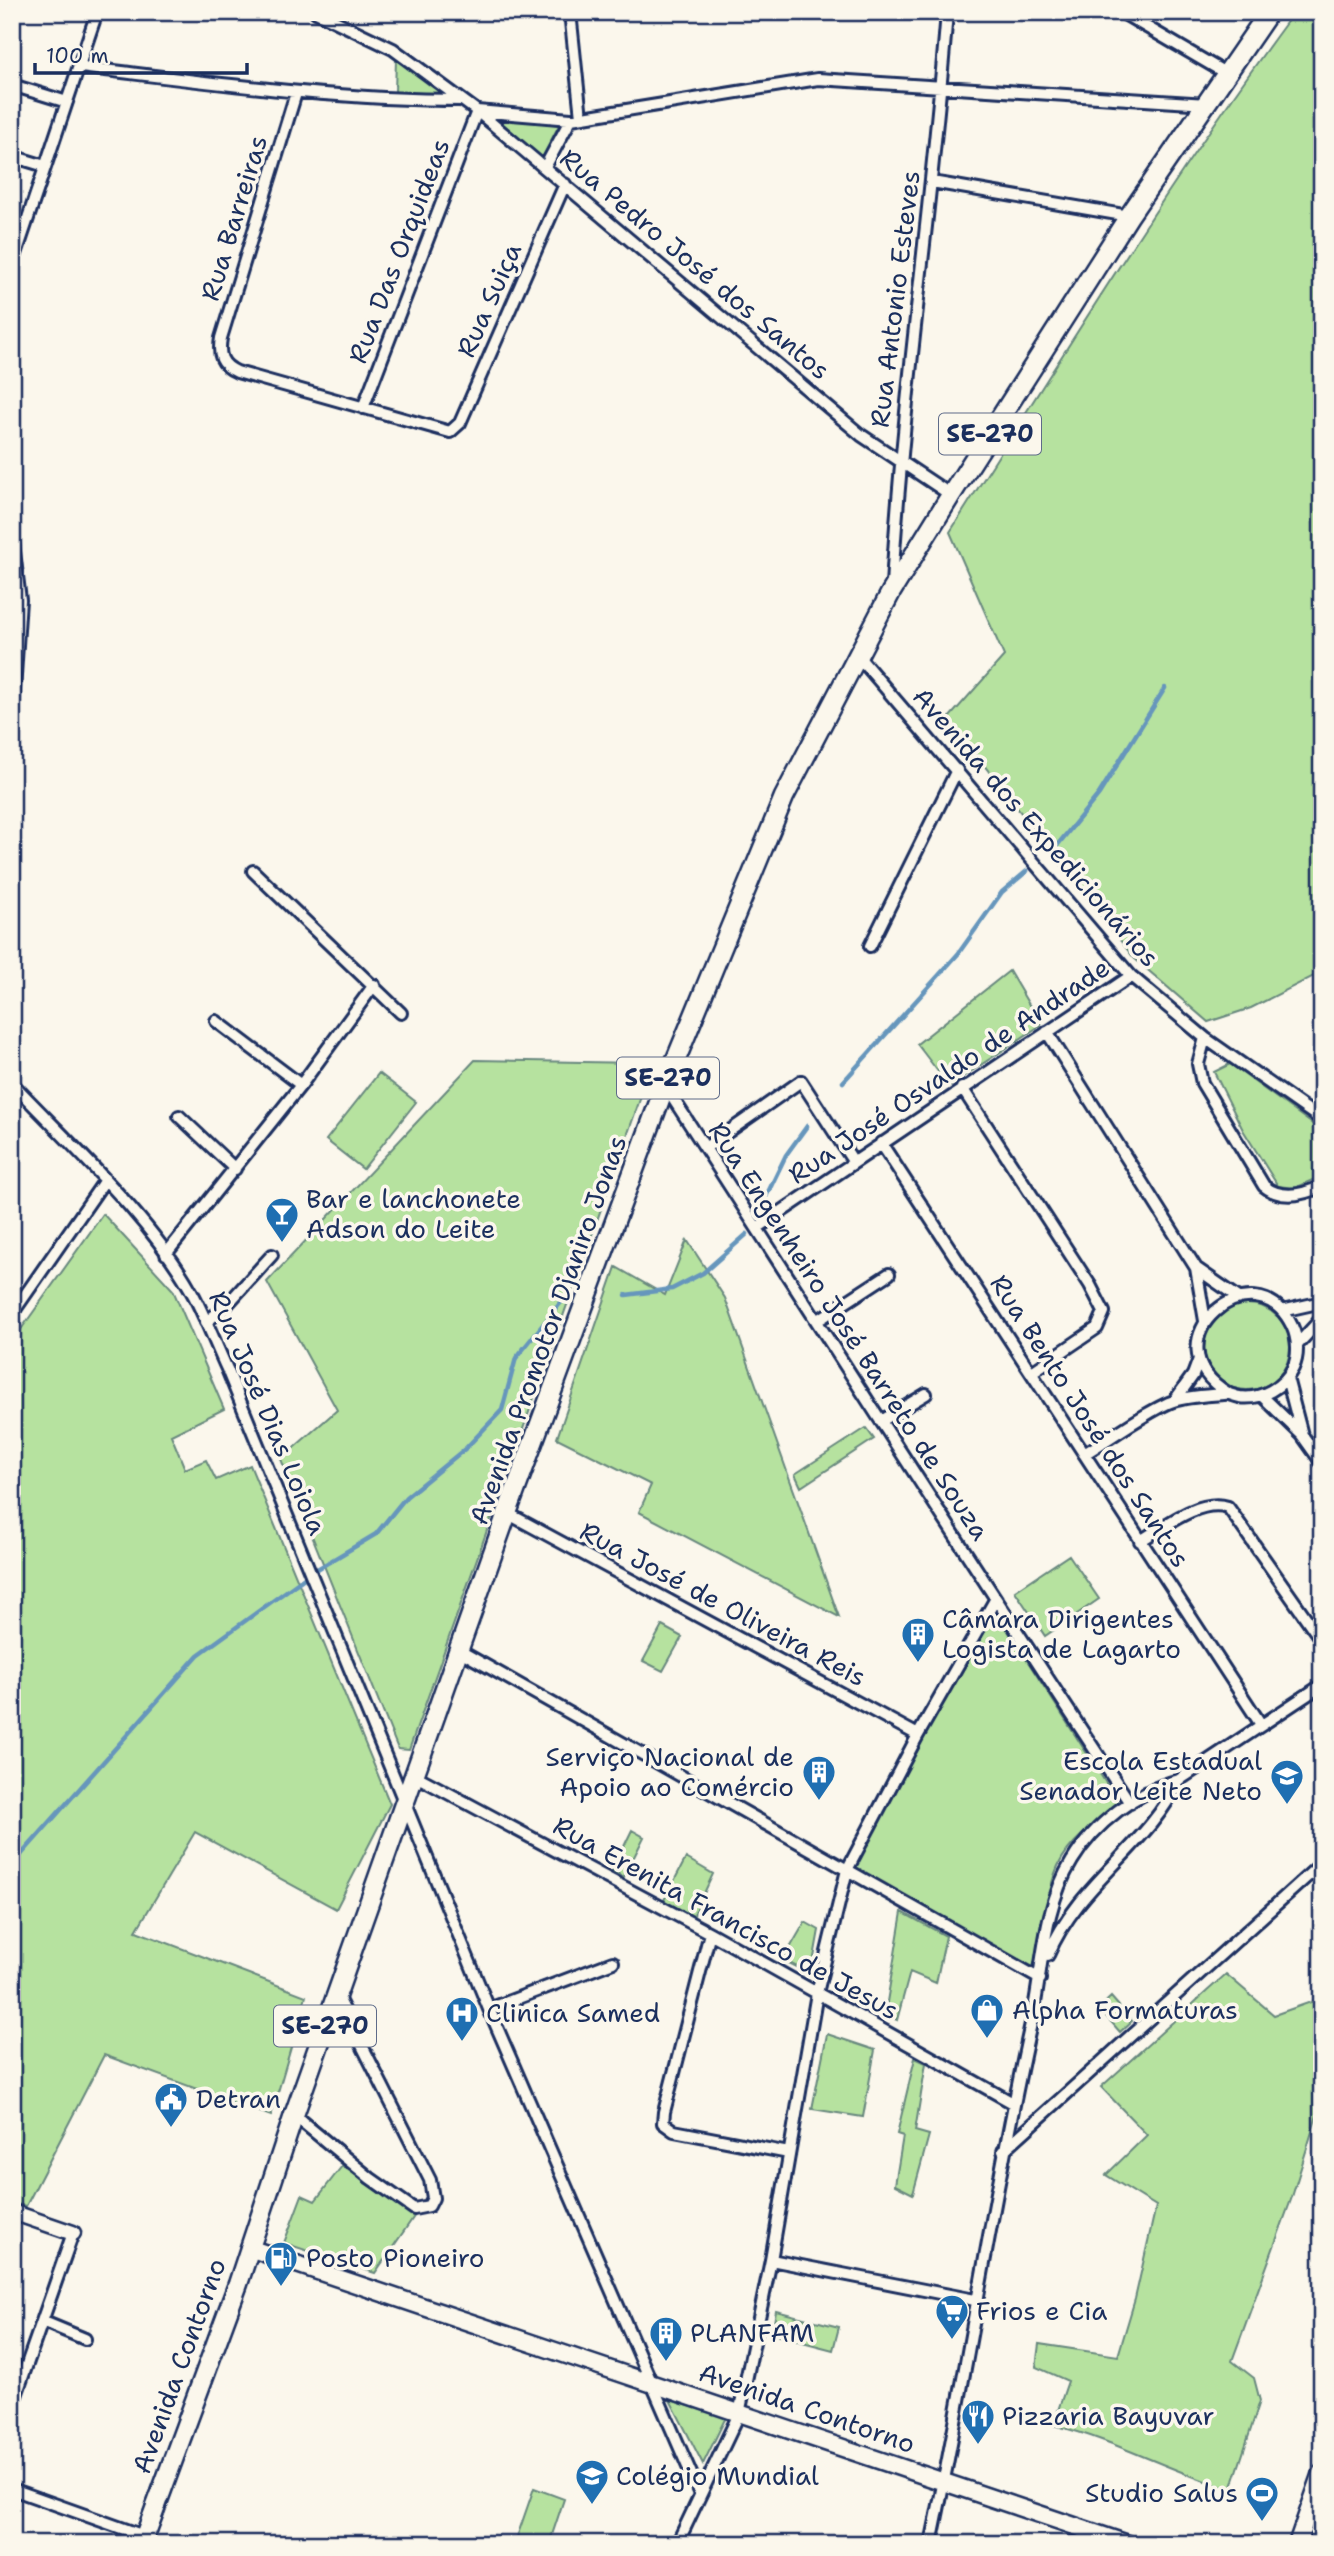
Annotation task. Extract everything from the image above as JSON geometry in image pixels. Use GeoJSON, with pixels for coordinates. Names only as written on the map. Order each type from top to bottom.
{"type":"FeatureCollection","features":[{"type":"Feature","properties":{"kind":"main road","name":"SE-270"},"geometry":{"type":"LineString","coordinates":[[1129,216],[1269,12]]}},
{"type":"Feature","properties":{"kind":"main road","name":"Avenida Promotor Djaniro Jonas"},"geometry":{"type":"LineString","coordinates":[[249,2248],[293,2115],[508,1513],[665,1086],[784,797],[891,592],[1129,216]]}},
{"type":"Feature","properties":{"kind":"main road","name":"Avenida Contorno"},"geometry":{"type":"LineString","coordinates":[[143,2540],[249,2248],[944,2481],[1097,2539],[1128,2544]]}},
{"type":"Feature","properties":{"kind":"main road"},"geometry":{"type":"LineString","coordinates":[[1297,2544],[1322,2473]]}},
{"type":"Feature","properties":{"kind":"street"},"geometry":{"type":"LineString","coordinates":[[12,265],[97,12]]}},
{"type":"Feature","properties":{"kind":"street","name":"Rua Pedro José dos Santos"},"geometry":{"type":"LineString","coordinates":[[316,12],[393,50],[477,110],[851,427],[899,463],[951,495]]}},
{"type":"Feature","properties":{"kind":"street"},"geometry":{"type":"LineString","coordinates":[[545,167],[576,118],[570,12]]}},
{"type":"Feature","properties":{"kind":"street","name":"Rua Antonio Esteves"},"geometry":{"type":"LineString","coordinates":[[891,592],[899,463],[932,182],[947,12]]}},
{"type":"Feature","properties":{"kind":"street"},"geometry":{"type":"LineString","coordinates":[[1121,12],[1227,74]]}},
{"type":"Feature","properties":{"kind":"street"},"geometry":{"type":"LineString","coordinates":[[80,67],[296,93],[391,100],[462,100]]}},
{"type":"Feature","properties":{"kind":"street"},"geometry":{"type":"LineString","coordinates":[[477,110],[576,118],[818,79],[1207,104]]}},
{"type":"Feature","properties":{"kind":"street"},"geometry":{"type":"LineString","coordinates":[[12,85],[67,102]]}},
{"type":"Feature","properties":{"kind":"street","name":"Rua Barreiras"},"geometry":{"type":"LineString","coordinates":[[296,93],[221,338],[220,357],[226,367],[237,372],[363,408]]}},
{"type":"Feature","properties":{"kind":"street","name":"Rua Das Orquideas"},"geometry":{"type":"LineString","coordinates":[[363,408],[477,110]]}},
{"type":"Feature","properties":{"kind":"street"},"geometry":{"type":"LineString","coordinates":[[12,156],[45,166]]}},
{"type":"Feature","properties":{"kind":"street"},"geometry":{"type":"LineString","coordinates":[[932,182],[1129,216]]}},
{"type":"Feature","properties":{"kind":"street","name":"Rua Suiça"},"geometry":{"type":"LineString","coordinates":[[363,408],[450,432],[460,424],[565,184]]}},
{"type":"Feature","properties":{"kind":"street"},"geometry":{"type":"LineString","coordinates":[[12,535],[18,570],[12,720]]}},
{"type":"Feature","properties":{"kind":"street","name":"Avenida dos Expedicionários"},"geometry":{"type":"LineString","coordinates":[[858,656],[1131,976],[1205,1038],[1322,1120]]}},
{"type":"Feature","properties":{"kind":"street"},"geometry":{"type":"LineString","coordinates":[[870,946],[957,769]]}},
{"type":"Feature","properties":{"kind":"street"},"geometry":{"type":"LineString","coordinates":[[253,872],[401,1013]]}},
{"type":"Feature","properties":{"kind":"street","name":"Rua José Osvaldo de Andrade"},"geometry":{"type":"LineString","coordinates":[[757,1228],[1131,976]]}},
{"type":"Feature","properties":{"kind":"street"},"geometry":{"type":"LineString","coordinates":[[166,1254],[301,1085],[374,985]]}},
{"type":"Feature","properties":{"kind":"street"},"geometry":{"type":"LineString","coordinates":[[216,1021],[301,1085]]}},
{"type":"Feature","properties":{"kind":"street"},"geometry":{"type":"LineString","coordinates":[[1047,1032],[1195,1268],[1205,1321]]}},
{"type":"Feature","properties":{"kind":"street"},"geometry":{"type":"LineString","coordinates":[[1205,1038],[1198,1064],[1202,1083],[1264,1186],[1273,1193],[1293,1195],[1322,1186]]}},
{"type":"Feature","properties":{"kind":"street"},"geometry":{"type":"LineString","coordinates":[[705,1148],[802,1081],[853,1161]]}},
{"type":"Feature","properties":{"kind":"street","name":"Rua José Dias Loiola"},"geometry":{"type":"LineString","coordinates":[[12,1083],[105,1180],[166,1254],[193,1295],[301,1547],[489,2009],[699,2493]]}},
{"type":"Feature","properties":{"kind":"street","name":"Rua Engenheiro José Barreto de Souza"},"geometry":{"type":"LineString","coordinates":[[665,1086],[883,1420],[995,1600],[1130,1803]]}},
{"type":"Feature","properties":{"kind":"street"},"geometry":{"type":"LineString","coordinates":[[962,1088],[1090,1284],[1104,1312],[1097,1328],[1032,1372]]}},
{"type":"Feature","properties":{"kind":"street"},"geometry":{"type":"LineString","coordinates":[[179,1116],[234,1169]]}},
{"type":"Feature","properties":{"kind":"street","name":"Rua Bento José dos Santos"},"geometry":{"type":"LineString","coordinates":[[881,1143],[1260,1723]]}},
{"type":"Feature","properties":{"kind":"street"},"geometry":{"type":"LineString","coordinates":[[12,1314],[105,1180]]}},
{"type":"Feature","properties":{"kind":"street"},"geometry":{"type":"LineString","coordinates":[[206,1322],[223,1308],[272,1255]]}},
{"type":"Feature","properties":{"kind":"street"},"geometry":{"type":"LineString","coordinates":[[1195,1268],[1239,1298]]}},
{"type":"Feature","properties":{"kind":"street"},"geometry":{"type":"LineString","coordinates":[[817,1321],[889,1274]]}},
{"type":"Feature","properties":{"kind":"street"},"geometry":{"type":"LineString","coordinates":[[1175,1400],[1193,1375],[1199,1359],[1198,1339],[1205,1321],[1220,1306],[1239,1298],[1262,1299],[1282,1311],[1295,1332],[1295,1362],[1287,1378],[1261,1395],[1240,1397],[1228,1393],[1210,1379],[1199,1359]]}},
{"type":"Feature","properties":{"kind":"street"},"geometry":{"type":"LineString","coordinates":[[1282,1311],[1322,1302]]}},
{"type":"Feature","properties":{"kind":"street"},"geometry":{"type":"LineString","coordinates":[[1297,1345],[1322,1318]]}},
{"type":"Feature","properties":{"kind":"street"},"geometry":{"type":"LineString","coordinates":[[1287,1378],[1302,1435]]}},
{"type":"Feature","properties":{"kind":"street"},"geometry":{"type":"LineString","coordinates":[[1084,1454],[1175,1400],[1228,1393]]}},
{"type":"Feature","properties":{"kind":"street"},"geometry":{"type":"LineString","coordinates":[[883,1420],[926,1394]]}},
{"type":"Feature","properties":{"kind":"street"},"geometry":{"type":"LineString","coordinates":[[1261,1395],[1302,1435],[1322,1463]]}},
{"type":"Feature","properties":{"kind":"street"},"geometry":{"type":"LineString","coordinates":[[1140,1541],[1205,1506],[1220,1504],[1228,1507],[1322,1641]]}},
{"type":"Feature","properties":{"kind":"street","name":"Rua José de Oliveira Reis"},"geometry":{"type":"LineString","coordinates":[[508,1513],[918,1735]]}},
{"type":"Feature","properties":{"kind":"street"},"geometry":{"type":"LineString","coordinates":[[677,2544],[739,2414],[771,2260],[817,1993],[847,1870],[918,1735],[995,1600]]}},
{"type":"Feature","properties":{"kind":"street"},"geometry":{"type":"LineString","coordinates":[[460,1651],[1040,1979]]}},
{"type":"Feature","properties":{"kind":"street"},"geometry":{"type":"LineString","coordinates":[[931,2544],[1003,2151],[1055,1897],[1072,1860],[1091,1834],[1130,1803],[1156,1787],[1179,1780],[1260,1723],[1322,1685]]}},
{"type":"Feature","properties":{"kind":"street","name":"Rua Erenita Francisco de Jesus"},"geometry":{"type":"LineString","coordinates":[[416,1776],[710,1933],[1013,2103]]}},
{"type":"Feature","properties":{"kind":"street"},"geometry":{"type":"LineString","coordinates":[[1042,1967],[1073,1911],[1168,1802],[1179,1780]]}},
{"type":"Feature","properties":{"kind":"street"},"geometry":{"type":"LineString","coordinates":[[1156,1787],[1168,1802]]}},
{"type":"Feature","properties":{"kind":"street"},"geometry":{"type":"LineString","coordinates":[[1003,2151],[1322,1863]]}},
{"type":"Feature","properties":{"kind":"street"},"geometry":{"type":"LineString","coordinates":[[710,1933],[663,2112],[663,2123],[674,2131],[789,2153]]}},
{"type":"Feature","properties":{"kind":"street"},"geometry":{"type":"LineString","coordinates":[[489,2009],[613,1962]]}},
{"type":"Feature","properties":{"kind":"street"},"geometry":{"type":"LineString","coordinates":[[293,2115],[370,2178],[414,2209],[429,2206],[433,2198],[430,2180],[336,1994]]}},
{"type":"Feature","properties":{"kind":"street"},"geometry":{"type":"LineString","coordinates":[[12,2212],[72,2233],[44,2322],[12,2407]]}},
{"type":"Feature","properties":{"kind":"street"},"geometry":{"type":"LineString","coordinates":[[771,2260],[975,2300]]}},
{"type":"Feature","properties":{"kind":"street"},"geometry":{"type":"LineString","coordinates":[[44,2322],[85,2339]]}},
{"type":"Feature","properties":{"kind":"street"},"geometry":{"type":"LineString","coordinates":[[12,2488],[143,2540]]}},
{"type":"Feature","properties":{"kind":"green space"},"geometry":{"type":"Polygon","coordinates":[[[1294,12],[1322,12],[1322,972],[1251,1008],[1208,1022],[1134,958],[948,719],[1004,656],[950,532],[1160,204],[1294,12]]]}},
{"type":"Feature","properties":{"kind":"green space"},"geometry":{"type":"Polygon","coordinates":[[[396,59],[434,84],[441,94],[427,96],[395,92],[396,59]]]}},
{"type":"Feature","properties":{"kind":"green space"},"geometry":{"type":"Polygon","coordinates":[[[501,117],[559,125],[542,158],[499,120],[501,117]]]}},
{"type":"Feature","properties":{"kind":"green space"},"geometry":{"type":"Polygon","coordinates":[[[1009,971],[1041,1025],[949,1086],[917,1044],[1009,971]]]}},
{"type":"Feature","properties":{"kind":"green space"},"geometry":{"type":"Polygon","coordinates":[[[475,1060],[637,1063],[644,1088],[409,1750],[398,1749],[281,1459],[337,1410],[267,1282],[475,1060]]]}},
{"type":"Feature","properties":{"kind":"green space"},"geometry":{"type":"Polygon","coordinates":[[[1230,1064],[1322,1131],[1322,1176],[1294,1188],[1278,1186],[1243,1130],[1214,1072],[1230,1064]]]}},
{"type":"Feature","properties":{"kind":"green space"},"geometry":{"type":"Polygon","coordinates":[[[379,1073],[416,1102],[363,1169],[326,1140],[379,1073]]]}},
{"type":"Feature","properties":{"kind":"green space"},"geometry":{"type":"Polygon","coordinates":[[[103,1214],[173,1290],[224,1409],[171,1435],[185,1469],[206,1460],[216,1480],[250,1465],[390,1804],[336,1909],[195,1832],[136,1931],[306,1996],[271,2116],[104,2055],[26,2206],[12,2203],[12,1342],[103,1214]]]}},
{"type":"Feature","properties":{"kind":"green space"},"geometry":{"type":"Polygon","coordinates":[[[687,1240],[725,1298],[839,1617],[639,1512],[651,1485],[557,1438],[616,1267],[665,1295],[687,1240]]]}},
{"type":"Feature","properties":{"kind":"green space"},"geometry":{"type":"Polygon","coordinates":[[[1247,1304],[1263,1308],[1277,1317],[1286,1331],[1290,1347],[1286,1363],[1277,1377],[1263,1386],[1247,1390],[1231,1386],[1217,1377],[1208,1363],[1204,1347],[1208,1331],[1217,1317],[1231,1308],[1247,1304]]]}},
{"type":"Feature","properties":{"kind":"green space"},"geometry":{"type":"Polygon","coordinates":[[[866,1428],[874,1439],[801,1487],[795,1474],[866,1428]]]}},
{"type":"Feature","properties":{"kind":"green space"},"geometry":{"type":"Polygon","coordinates":[[[1069,1555],[1099,1599],[1045,1636],[1015,1591],[1069,1555]]]}},
{"type":"Feature","properties":{"kind":"green space"},"geometry":{"type":"Polygon","coordinates":[[[996,1612],[1120,1805],[1077,1839],[1058,1866],[1048,1904],[1040,1973],[854,1868],[924,1737],[996,1612]]]}},
{"type":"Feature","properties":{"kind":"green space"},"geometry":{"type":"Polygon","coordinates":[[[662,1626],[682,1637],[663,1671],[643,1661],[662,1626]]]}},
{"type":"Feature","properties":{"kind":"green space"},"geometry":{"type":"Polygon","coordinates":[[[632,1830],[644,1837],[624,1877],[612,1871],[632,1830]]]}},
{"type":"Feature","properties":{"kind":"green space"},"geometry":{"type":"Polygon","coordinates":[[[686,1858],[713,1874],[693,1917],[663,1902],[686,1858]]]}},
{"type":"Feature","properties":{"kind":"green space"},"geometry":{"type":"Polygon","coordinates":[[[902,1912],[946,1936],[936,1983],[910,1972],[897,2020],[885,2014],[902,1912]]]}},
{"type":"Feature","properties":{"kind":"green space"},"geometry":{"type":"Polygon","coordinates":[[[805,1922],[819,1930],[811,1974],[783,1960],[805,1922]]]}},
{"type":"Feature","properties":{"kind":"green space"},"geometry":{"type":"Polygon","coordinates":[[[1226,1974],[1274,2015],[1314,2001],[1322,1984],[1322,2099],[1292,2197],[1232,2361],[1254,2378],[1260,2401],[1231,2490],[1098,2439],[1053,2425],[1068,2381],[1036,2367],[1039,2344],[1118,2356],[1135,2299],[1156,2206],[1106,2175],[1147,2135],[1101,2087],[1226,1974]]]}},
{"type":"Feature","properties":{"kind":"green space"},"geometry":{"type":"Polygon","coordinates":[[[1111,1997],[1132,2021],[1120,2032],[1099,2008],[1111,1997]]]}},
{"type":"Feature","properties":{"kind":"green space"},"geometry":{"type":"Polygon","coordinates":[[[827,2034],[875,2050],[863,2117],[812,2109],[827,2034]]]}},
{"type":"Feature","properties":{"kind":"green space"},"geometry":{"type":"Polygon","coordinates":[[[915,2058],[926,2063],[915,2131],[929,2135],[913,2194],[895,2185],[903,2136],[897,2134],[915,2058]]]}},
{"type":"Feature","properties":{"kind":"green space"},"geometry":{"type":"Polygon","coordinates":[[[342,2166],[415,2215],[375,2273],[284,2243],[302,2195],[315,2201],[342,2166]]]}},
{"type":"Feature","properties":{"kind":"green space"},"geometry":{"type":"Polygon","coordinates":[[[776,2311],[839,2327],[833,2350],[772,2334],[776,2311]]]}},
{"type":"Feature","properties":{"kind":"green space"},"geometry":{"type":"Polygon","coordinates":[[[670,2400],[726,2417],[703,2464],[670,2400]]]}},
{"type":"Feature","properties":{"kind":"green space"},"geometry":{"type":"Polygon","coordinates":[[[534,2488],[564,2499],[549,2544],[527,2544],[516,2540],[534,2488]]]}},
{"type":"Feature","properties":{"kind":"waterway"},"geometry":{"type":"LineString","coordinates":[[1055,848],[1099,794],[1165,688]]}},
{"type":"Feature","properties":{"kind":"waterway"},"geometry":{"type":"LineString","coordinates":[[843,1082],[958,954],[1002,892],[1027,871]]}},
{"type":"Feature","properties":{"kind":"waterway"},"geometry":{"type":"LineString","coordinates":[[759,1211],[786,1155],[807,1126]]}},
{"type":"Feature","properties":{"kind":"waterway"},"geometry":{"type":"LineString","coordinates":[[626,1295],[672,1289],[703,1273],[747,1234]]}},
{"type":"Feature","properties":{"kind":"waterway"},"geometry":{"type":"LineString","coordinates":[[12,1865],[198,1655],[314,1571],[376,1534],[406,1497],[466,1448],[502,1410],[516,1358],[562,1301]]}},
{"type":"Feature","properties":{"kind":"place","name":"Bar e lanchonete Adson do Leite"},"geometry":{"type":"Point","coordinates":[282,1244]}},
{"type":"Feature","properties":{"kind":"place","name":"Câmara Dirigentes Logista de Lagarto"},"geometry":{"type":"Point","coordinates":[918,1664]}},
{"type":"Feature","properties":{"kind":"place","name":"Serviço Nacional de Apoio ao Comércio"},"geometry":{"type":"Point","coordinates":[819,1802]}},
{"type":"Feature","properties":{"kind":"place","name":"Escola Estadual Senador Leite Neto"},"geometry":{"type":"Point","coordinates":[1287,1806]}},
{"type":"Feature","properties":{"kind":"place","name":"Alpha Formaturas"},"geometry":{"type":"Point","coordinates":[987,2040]}},
{"type":"Feature","properties":{"kind":"place","name":"Clinica Samed"},"geometry":{"type":"Point","coordinates":[462,2043]}},
{"type":"Feature","properties":{"kind":"place","name":"Detran"},"geometry":{"type":"Point","coordinates":[171,2129]}},
{"type":"Feature","properties":{"kind":"place","name":"Posto Pioneiro"},"geometry":{"type":"Point","coordinates":[281,2288]}},
{"type":"Feature","properties":{"kind":"place","name":"Frios e Cia"},"geometry":{"type":"Point","coordinates":[952,2341]}},
{"type":"Feature","properties":{"kind":"place","name":"PLANFAM"},"geometry":{"type":"Point","coordinates":[666,2363]}},
{"type":"Feature","properties":{"kind":"place","name":"Pizzaria Bayuvar"},"geometry":{"type":"Point","coordinates":[978,2446]}},
{"type":"Feature","properties":{"kind":"place","name":"Colégio Mundial"},"geometry":{"type":"Point","coordinates":[592,2506]}},
{"type":"Feature","properties":{"kind":"place","name":"Studio Salus"},"geometry":{"type":"Point","coordinates":[1262,2523]}}]}
